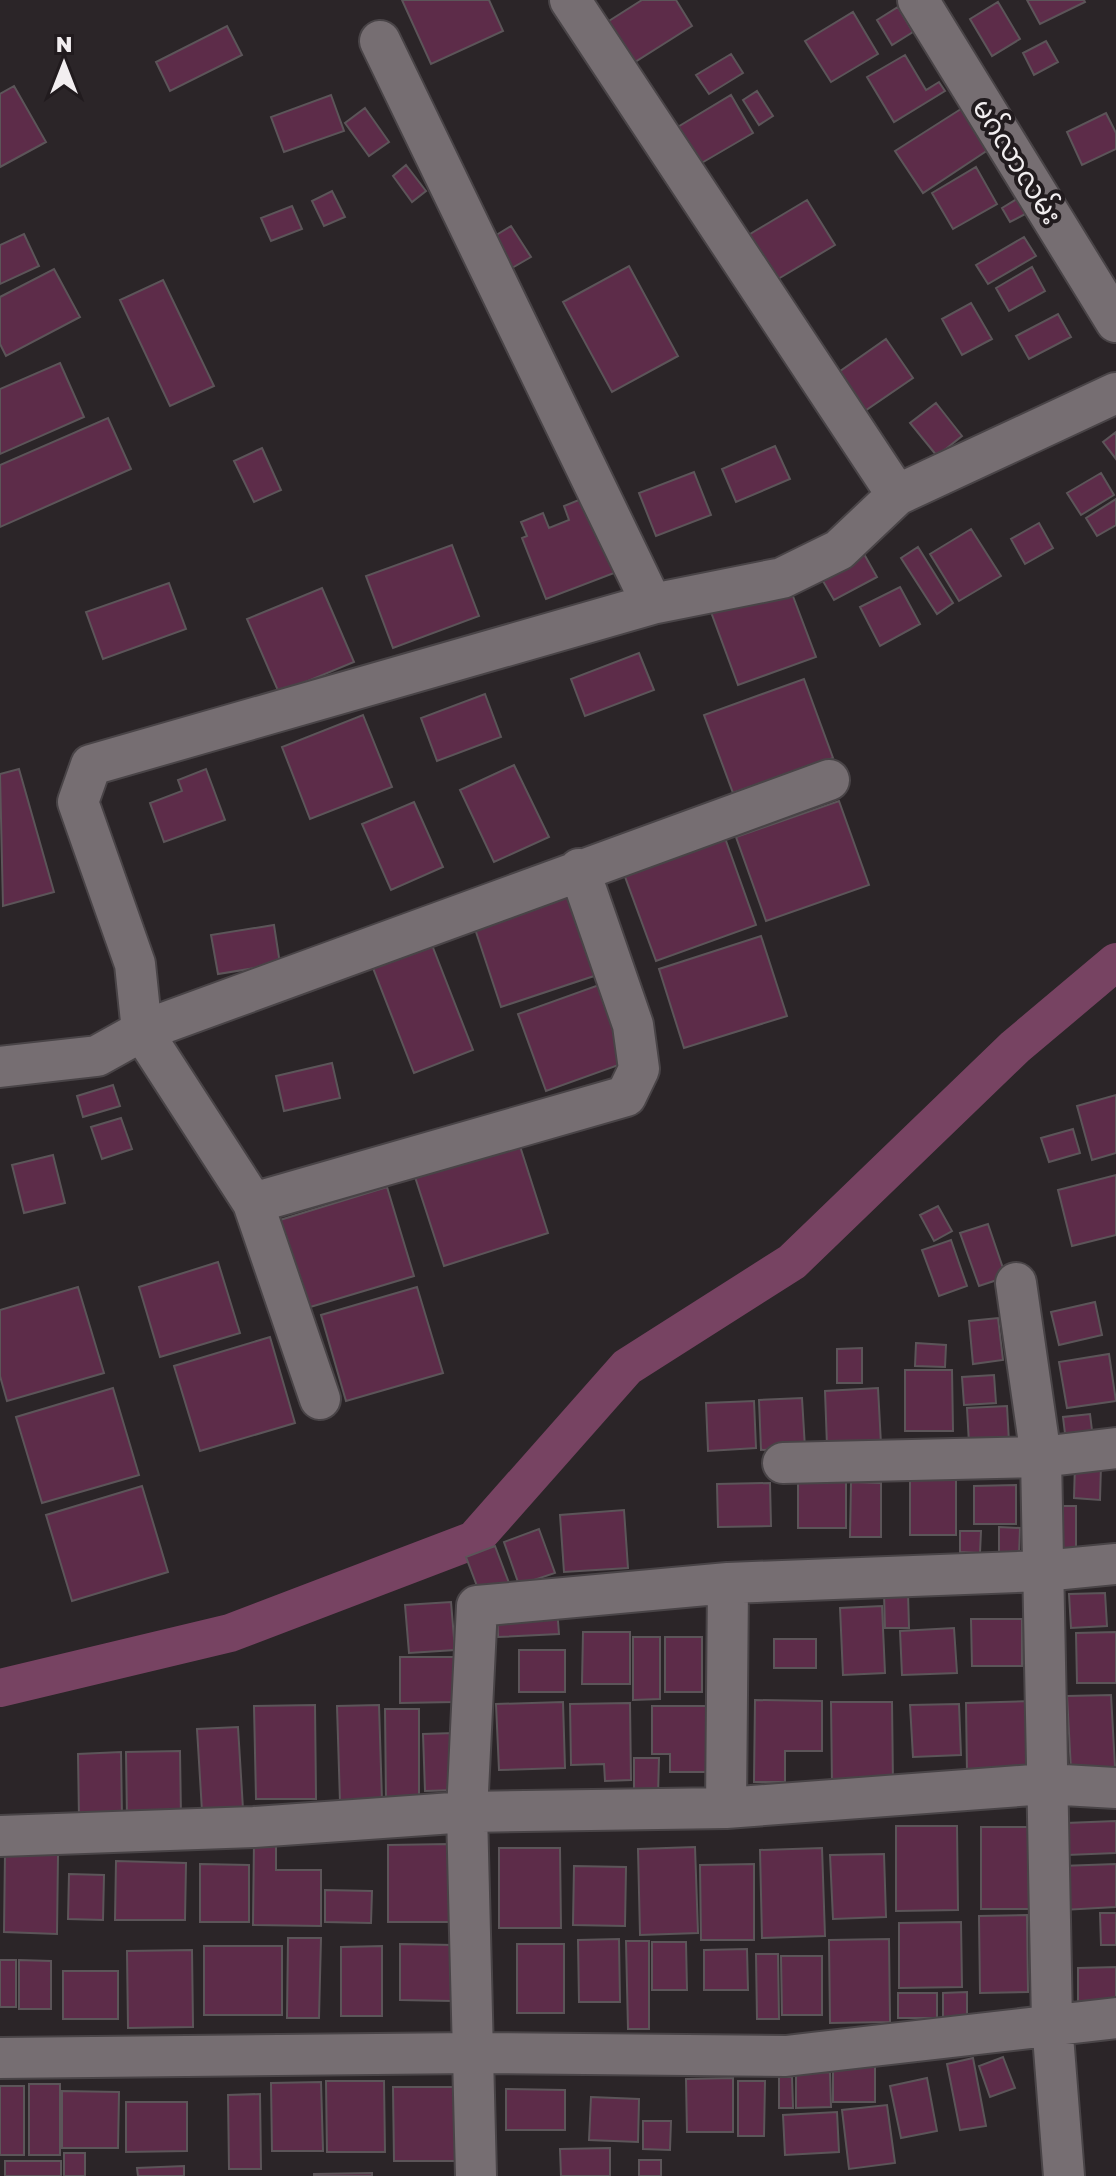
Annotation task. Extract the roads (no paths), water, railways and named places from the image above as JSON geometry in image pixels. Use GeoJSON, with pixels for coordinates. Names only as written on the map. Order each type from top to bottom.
{"type":"FeatureCollection","features":[{"type":"Feature","properties":{"kind":"street"},"geometry":{"type":"LineString","coordinates":[[570,0],[897,495]]}},
{"type":"Feature","properties":{"kind":"street","name":"မဂ်လာလမ်း"},"geometry":{"type":"LineString","coordinates":[[918,0],[1116,322]]}},
{"type":"Feature","properties":{"kind":"street"},"geometry":{"type":"LineString","coordinates":[[380,41],[652,604]]}},
{"type":"Feature","properties":{"kind":"street"},"geometry":{"type":"LineString","coordinates":[[320,1399],[253,1203],[142,1031],[135,964],[78,802],[91,765],[652,604],[782,578],[839,550],[897,495],[1116,393]]}},
{"type":"Feature","properties":{"kind":"street"},"geometry":{"type":"LineString","coordinates":[[0,1067],[97,1056],[142,1031],[829,780]]}},
{"type":"Feature","properties":{"kind":"street"},"geometry":{"type":"LineString","coordinates":[[253,1203],[626,1096],[639,1069],[633,1025],[579,869]]}},
{"type":"Feature","properties":{"kind":"street"},"geometry":{"type":"LineString","coordinates":[[1016,1283],[1041,1457],[1052,2023],[1064,2176]]}},
{"type":"Feature","properties":{"kind":"street"},"geometry":{"type":"LineString","coordinates":[[783,1463],[1041,1457],[1116,1448]]}},
{"type":"Feature","properties":{"kind":"street"},"geometry":{"type":"LineString","coordinates":[[476,2176],[467,1812],[477,1606],[728,1583],[1043,1571],[1116,1564]]}},
{"type":"Feature","properties":{"kind":"street"},"geometry":{"type":"LineString","coordinates":[[726,1808],[728,1583]]}},
{"type":"Feature","properties":{"kind":"street"},"geometry":{"type":"LineString","coordinates":[[0,1836],[254,1827],[467,1812],[726,1808],[1046,1784],[1116,1788]]}},
{"type":"Feature","properties":{"kind":"street"},"geometry":{"type":"LineString","coordinates":[[0,2058],[473,2053],[786,2056],[1116,2018]]}},
{"type":"Feature","properties":{"kind":"waterway"},"geometry":{"type":"LineString","coordinates":[[0,1688],[230,1633],[474,1540],[627,1367],[792,1262],[1015,1047],[1116,962]]}}]}
